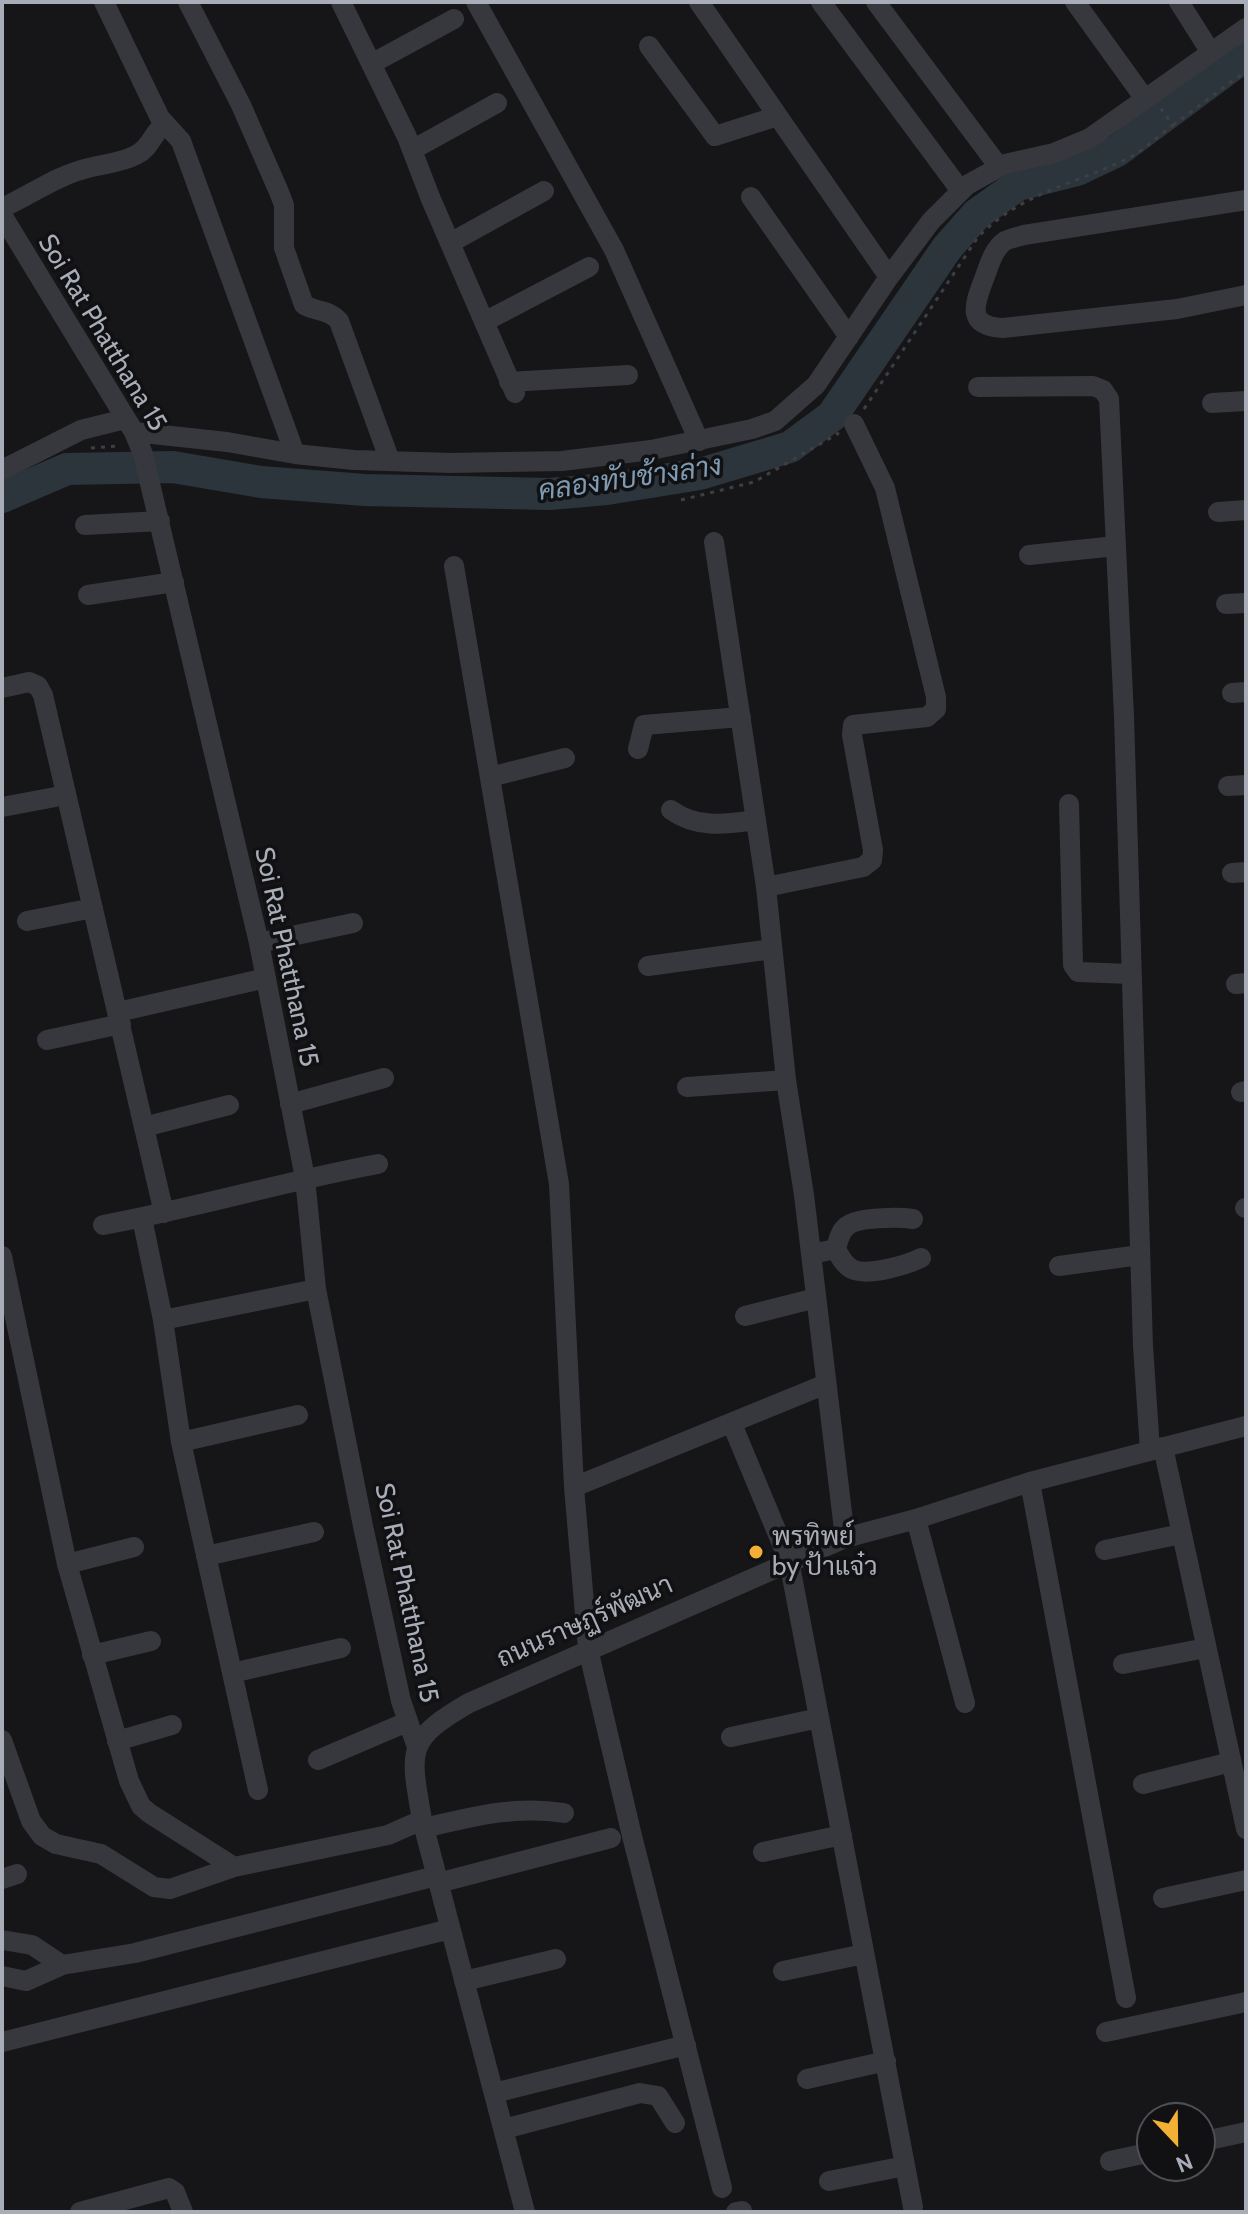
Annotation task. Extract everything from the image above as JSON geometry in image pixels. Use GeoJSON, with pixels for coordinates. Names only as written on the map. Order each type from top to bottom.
{"type":"FeatureCollection","features":[{"type":"Feature","properties":{"kind":"street"},"geometry":{"type":"LineString","coordinates":[[104,2],[165,124],[181,141],[295,454]]}},
{"type":"Feature","properties":{"kind":"street"},"geometry":{"type":"LineString","coordinates":[[188,2],[241,105],[284,205],[284,248],[304,305],[311,310],[331,313],[339,321],[390,461]]}},
{"type":"Feature","properties":{"kind":"street"},"geometry":{"type":"LineString","coordinates":[[341,2],[412,150],[512,387],[628,375]]}},
{"type":"Feature","properties":{"kind":"street"},"geometry":{"type":"LineString","coordinates":[[476,2],[614,250],[699,441]]}},
{"type":"Feature","properties":{"kind":"street"},"geometry":{"type":"LineString","coordinates":[[699,2],[889,277]]}},
{"type":"Feature","properties":{"kind":"street"},"geometry":{"type":"LineString","coordinates":[[821,2],[961,191]]}},
{"type":"Feature","properties":{"kind":"street"},"geometry":{"type":"LineString","coordinates":[[876,2],[999,167]]}},
{"type":"Feature","properties":{"kind":"street"},"geometry":{"type":"LineString","coordinates":[[1075,2],[1145,99]]}},
{"type":"Feature","properties":{"kind":"street"},"geometry":{"type":"LineString","coordinates":[[1179,2],[1210,51]]}},
{"type":"Feature","properties":{"kind":"street"},"geometry":{"type":"LineString","coordinates":[[371,64],[454,19]]}},
{"type":"Feature","properties":{"kind":"street"},"geometry":{"type":"LineString","coordinates":[[2,470],[81,430],[130,426],[295,454],[390,461],[562,461],[699,441],[775,421],[816,385],[889,277],[931,221],[961,191],[999,167],[1054,153],[1090,138],[1246,28]]}},
{"type":"Feature","properties":{"kind":"street"},"geometry":{"type":"LineString","coordinates":[[649,46],[715,136],[778,116]]}},
{"type":"Feature","properties":{"kind":"street"},"geometry":{"type":"LineString","coordinates":[[412,150],[497,103]]}},
{"type":"Feature","properties":{"kind":"street"},"geometry":{"type":"LineString","coordinates":[[2,208],[84,168],[134,156],[148,148],[159,127],[165,124]]}},
{"type":"Feature","properties":{"kind":"street"},"geometry":{"type":"LineString","coordinates":[[450,243],[544,191]]}},
{"type":"Feature","properties":{"kind":"street"},"geometry":{"type":"LineString","coordinates":[[751,197],[849,337]]}},
{"type":"Feature","properties":{"kind":"street"},"geometry":{"type":"LineString","coordinates":[[1246,200],[1024,235],[1004,242],[993,254],[974,305],[978,320],[989,328],[1003,328],[1177,309],[1246,295]]}},
{"type":"Feature","properties":{"kind":"street","name":"Soi Rat Phatthana 15"},"geometry":{"type":"LineString","coordinates":[[2,215],[9,243],[130,426],[143,454],[259,943],[305,1178],[316,1289],[386,1642],[407,1722],[417,1747]]}},
{"type":"Feature","properties":{"kind":"street"},"geometry":{"type":"LineString","coordinates":[[484,322],[589,267]]}},
{"type":"Feature","properties":{"kind":"street"},"geometry":{"type":"LineString","coordinates":[[978,387],[1093,386],[1103,390],[1109,399],[1140,1255],[1156,1448],[1181,1534],[1246,1829]]}},
{"type":"Feature","properties":{"kind":"street"},"geometry":{"type":"LineString","coordinates":[[1212,403],[1246,401]]}},
{"type":"Feature","properties":{"kind":"street"},"geometry":{"type":"LineString","coordinates":[[766,887],[863,867],[872,860],[853,725],[927,717],[936,709],[936,697],[885,488],[854,424]]}},
{"type":"Feature","properties":{"kind":"street"},"geometry":{"type":"LineString","coordinates":[[1218,512],[1246,510]]}},
{"type":"Feature","properties":{"kind":"street"},"geometry":{"type":"LineString","coordinates":[[85,525],[160,521]]}},
{"type":"Feature","properties":{"kind":"street"},"geometry":{"type":"LineString","coordinates":[[714,542],[766,887],[786,1080],[811,1254],[845,1538]]}},
{"type":"Feature","properties":{"kind":"street"},"geometry":{"type":"LineString","coordinates":[[1029,555],[1116,546]]}},
{"type":"Feature","properties":{"kind":"street"},"geometry":{"type":"LineString","coordinates":[[454,566],[559,1184],[574,1487],[588,1649],[722,2188]]}},
{"type":"Feature","properties":{"kind":"street"},"geometry":{"type":"LineString","coordinates":[[88,595],[174,582]]}},
{"type":"Feature","properties":{"kind":"street"},"geometry":{"type":"LineString","coordinates":[[2,688],[29,682],[38,686],[164,1213]]}},
{"type":"Feature","properties":{"kind":"street"},"geometry":{"type":"LineString","coordinates":[[638,749],[644,725],[741,717]]}},
{"type":"Feature","properties":{"kind":"street"},"geometry":{"type":"LineString","coordinates":[[490,777],[565,758]]}},
{"type":"Feature","properties":{"kind":"street"},"geometry":{"type":"LineString","coordinates":[[2,807],[66,795]]}},
{"type":"Feature","properties":{"kind":"street"},"geometry":{"type":"LineString","coordinates":[[1069,804],[1073,965],[1078,972],[1131,974]]}},
{"type":"Feature","properties":{"kind":"street"},"geometry":{"type":"LineString","coordinates":[[671,810],[683,819],[699,823],[756,820]]}},
{"type":"Feature","properties":{"kind":"street"},"geometry":{"type":"LineString","coordinates":[[27,921],[93,908]]}},
{"type":"Feature","properties":{"kind":"street"},"geometry":{"type":"LineString","coordinates":[[259,943],[353,923]]}},
{"type":"Feature","properties":{"kind":"street"},"geometry":{"type":"LineString","coordinates":[[648,966],[772,949]]}},
{"type":"Feature","properties":{"kind":"street"},"geometry":{"type":"LineString","coordinates":[[47,1040],[266,978]]}},
{"type":"Feature","properties":{"kind":"street"},"geometry":{"type":"LineString","coordinates":[[290,1104],[384,1078]]}},
{"type":"Feature","properties":{"kind":"street"},"geometry":{"type":"LineString","coordinates":[[687,1087],[786,1080]]}},
{"type":"Feature","properties":{"kind":"street"},"geometry":{"type":"LineString","coordinates":[[144,1127],[229,1105]]}},
{"type":"Feature","properties":{"kind":"street"},"geometry":{"type":"LineString","coordinates":[[103,1225],[378,1164]]}},
{"type":"Feature","properties":{"kind":"street"},"geometry":{"type":"LineString","coordinates":[[836,1249],[842,1232],[854,1222],[902,1217],[913,1219]]}},
{"type":"Feature","properties":{"kind":"street"},"geometry":{"type":"LineString","coordinates":[[142,1218],[163,1320],[181,1442],[258,1790]]}},
{"type":"Feature","properties":{"kind":"street"},"geometry":{"type":"LineString","coordinates":[[811,1254],[836,1249]]}},
{"type":"Feature","properties":{"kind":"street"},"geometry":{"type":"LineString","coordinates":[[836,1249],[849,1268],[859,1272],[905,1265],[921,1258]]}},
{"type":"Feature","properties":{"kind":"street"},"geometry":{"type":"LineString","coordinates":[[1059,1266],[1140,1255]]}},
{"type":"Feature","properties":{"kind":"street"},"geometry":{"type":"LineString","coordinates":[[2,1256],[11,1340],[67,1564],[129,1781],[141,1806],[234,1867]]}},
{"type":"Feature","properties":{"kind":"street"},"geometry":{"type":"LineString","coordinates":[[163,1320],[316,1289]]}},
{"type":"Feature","properties":{"kind":"street"},"geometry":{"type":"LineString","coordinates":[[745,1316],[816,1298]]}},
{"type":"Feature","properties":{"kind":"street"},"geometry":{"type":"LineString","coordinates":[[574,1487],[826,1384]]}},
{"type":"Feature","properties":{"kind":"street"},"geometry":{"type":"LineString","coordinates":[[181,1442],[298,1415]]}},
{"type":"Feature","properties":{"kind":"street"},"geometry":{"type":"LineString","coordinates":[[732,1424],[789,1561],[913,2207]]}},
{"type":"Feature","properties":{"kind":"street","name":"ถนนราษฏร์พัฒนา"},"geometry":{"type":"LineString","coordinates":[[417,1747],[429,1728],[469,1703],[845,1538],[1030,1482],[1246,1426]]}},
{"type":"Feature","properties":{"kind":"street"},"geometry":{"type":"LineString","coordinates":[[1030,1482],[1126,1998]]}},
{"type":"Feature","properties":{"kind":"street"},"geometry":{"type":"LineString","coordinates":[[916,1519],[965,1703]]}},
{"type":"Feature","properties":{"kind":"street"},"geometry":{"type":"LineString","coordinates":[[206,1556],[314,1532]]}},
{"type":"Feature","properties":{"kind":"street"},"geometry":{"type":"LineString","coordinates":[[1105,1550],[1181,1534]]}},
{"type":"Feature","properties":{"kind":"street"},"geometry":{"type":"LineString","coordinates":[[67,1564],[134,1547]]}},
{"type":"Feature","properties":{"kind":"street"},"geometry":{"type":"LineString","coordinates":[[92,1655],[151,1641]]}},
{"type":"Feature","properties":{"kind":"street"},"geometry":{"type":"LineString","coordinates":[[232,1673],[341,1648]]}},
{"type":"Feature","properties":{"kind":"street"},"geometry":{"type":"LineString","coordinates":[[1123,1664],[1206,1648]]}},
{"type":"Feature","properties":{"kind":"street"},"geometry":{"type":"LineString","coordinates":[[731,1737],[819,1718]]}},
{"type":"Feature","properties":{"kind":"street"},"geometry":{"type":"LineString","coordinates":[[318,1760],[407,1722]]}},
{"type":"Feature","properties":{"kind":"street"},"geometry":{"type":"LineString","coordinates":[[117,1741],[172,1725]]}},
{"type":"Feature","properties":{"kind":"street"},"geometry":{"type":"LineString","coordinates":[[2,1740],[31,1821],[42,1836],[56,1844],[101,1854],[144,1882],[170,1889],[234,1867],[388,1835],[423,1824],[487,1813],[533,1810],[564,1813]]}},
{"type":"Feature","properties":{"kind":"street"},"geometry":{"type":"LineString","coordinates":[[417,1747],[415,1779],[423,1824],[525,2212]]}},
{"type":"Feature","properties":{"kind":"street"},"geometry":{"type":"LineString","coordinates":[[1143,1784],[1231,1762]]}},
{"type":"Feature","properties":{"kind":"street"},"geometry":{"type":"LineString","coordinates":[[763,1852],[842,1835]]}},
{"type":"Feature","properties":{"kind":"street"},"geometry":{"type":"LineString","coordinates":[[2,1976],[26,1981],[62,1965],[135,1953],[611,1838]]}},
{"type":"Feature","properties":{"kind":"street"},"geometry":{"type":"LineString","coordinates":[[1163,1898],[1246,1880]]}},
{"type":"Feature","properties":{"kind":"street"},"geometry":{"type":"LineString","coordinates":[[2,2042],[450,1929]]}},
{"type":"Feature","properties":{"kind":"street"},"geometry":{"type":"LineString","coordinates":[[2,1940],[32,1945],[62,1965]]}},
{"type":"Feature","properties":{"kind":"street"},"geometry":{"type":"LineString","coordinates":[[783,1971],[864,1954]]}},
{"type":"Feature","properties":{"kind":"street"},"geometry":{"type":"LineString","coordinates":[[464,1981],[556,1959]]}},
{"type":"Feature","properties":{"kind":"street"},"geometry":{"type":"LineString","coordinates":[[1106,2032],[1246,2002]]}},
{"type":"Feature","properties":{"kind":"street"},"geometry":{"type":"LineString","coordinates":[[494,2093],[686,2045]]}},
{"type":"Feature","properties":{"kind":"street"},"geometry":{"type":"LineString","coordinates":[[807,2079],[886,2061]]}},
{"type":"Feature","properties":{"kind":"street"},"geometry":{"type":"LineString","coordinates":[[504,2129],[640,2093],[658,2096],[675,2123]]}},
{"type":"Feature","properties":{"kind":"street"},"geometry":{"type":"LineString","coordinates":[[1216,2139],[1246,2132]]}},
{"type":"Feature","properties":{"kind":"street"},"geometry":{"type":"LineString","coordinates":[[1110,2161],[1136,2155]]}},
{"type":"Feature","properties":{"kind":"street"},"geometry":{"type":"LineString","coordinates":[[829,2181],[905,2166]]}},
{"type":"Feature","properties":{"kind":"street"},"geometry":{"type":"LineString","coordinates":[[80,2212],[169,2188],[175,2192],[183,2212]]}},
{"type":"Feature","properties":{"kind":"path"},"geometry":{"type":"LineString","coordinates":[[1173,125],[1246,71]]}},
{"type":"Feature","properties":{"kind":"waterway","name":"คลองทับช้างล่าง"},"geometry":{"type":"LineString","coordinates":[[2,497],[67,469],[173,467],[261,482],[365,490],[550,494],[607,489],[700,474],[790,447],[832,416],[947,248],[977,214],[1018,185],[1077,170],[1117,151],[1246,55]]}},
{"type":"Feature","properties":{"kind":"place","name":"พรทิพย์ by ป้าแจ๋ว"},"geometry":{"type":"Point","coordinates":[756,1552]}}]}
